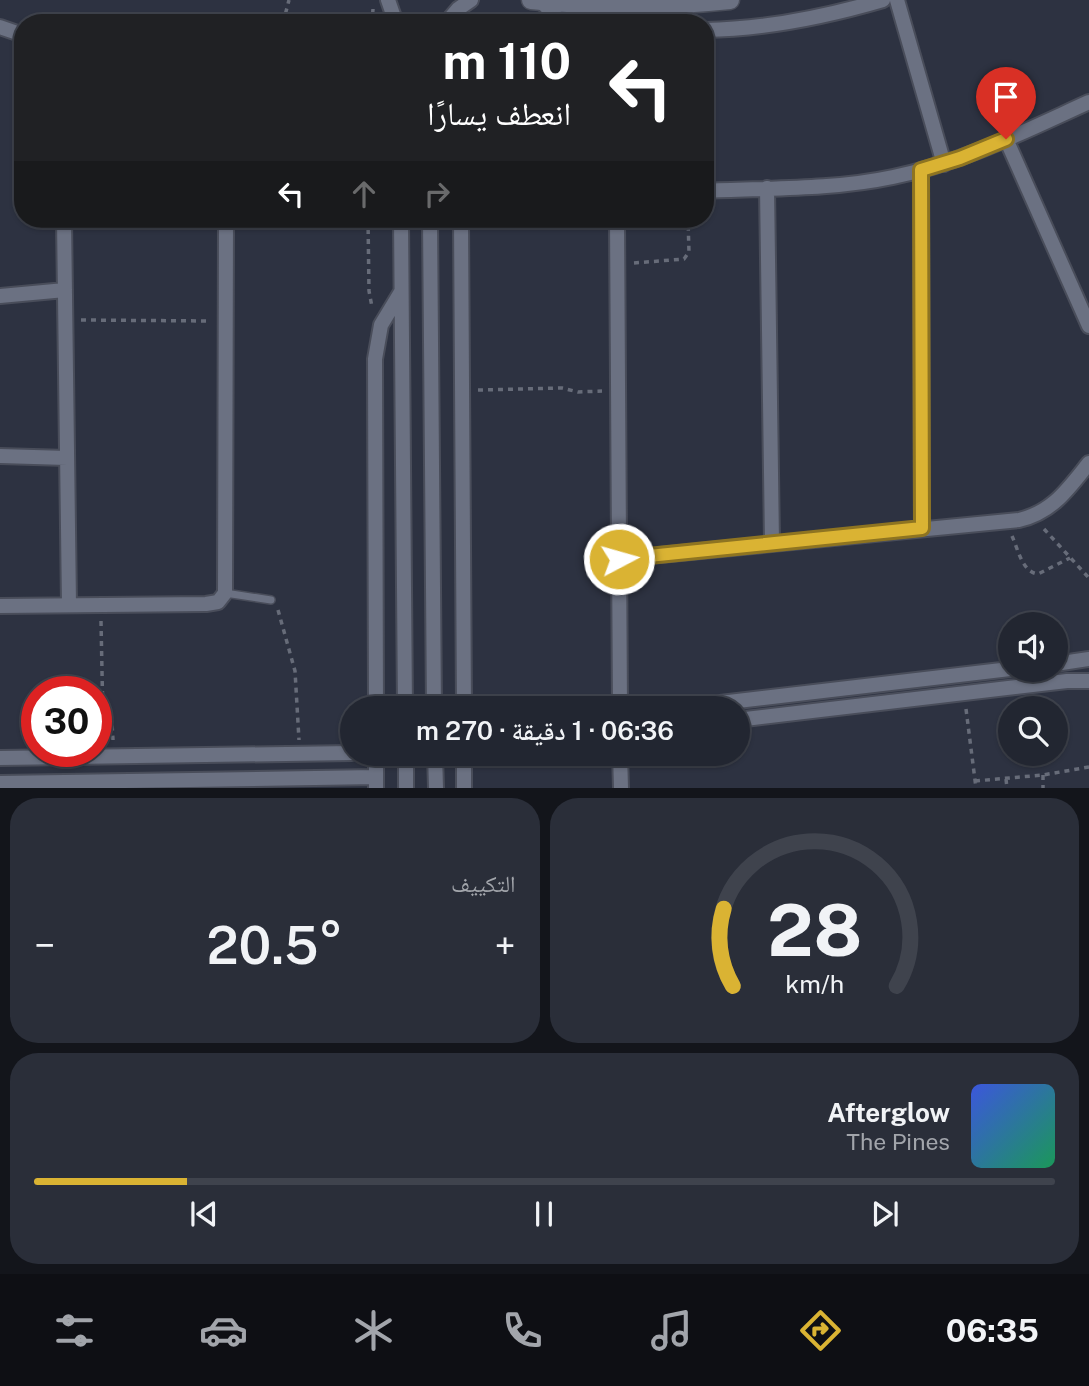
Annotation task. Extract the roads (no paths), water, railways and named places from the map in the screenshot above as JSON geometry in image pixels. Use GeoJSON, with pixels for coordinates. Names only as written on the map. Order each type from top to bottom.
{"type":"FeatureCollection","features":[{"type":"Feature","properties":{"kind":"street"},"geometry":{"type":"LineString","coordinates":[[454,14],[471,0]]}},
{"type":"Feature","properties":{"kind":"street"},"geometry":{"type":"LineString","coordinates":[[536,1],[636,6],[730,0]]}},
{"type":"Feature","properties":{"kind":"street"},"geometry":{"type":"LineString","coordinates":[[714,29],[786,23],[843,12],[883,0]]}},
{"type":"Feature","properties":{"kind":"street"},"geometry":{"type":"LineString","coordinates":[[897,0],[944,164]]}},
{"type":"Feature","properties":{"kind":"street"},"geometry":{"type":"LineString","coordinates":[[536,1],[552,14]]}},
{"type":"Feature","properties":{"kind":"street"},"geometry":{"type":"LineString","coordinates":[[714,191],[863,182],[921,170],[944,164],[1006,139],[1089,102]]}},
{"type":"Feature","properties":{"kind":"street"},"geometry":{"type":"LineString","coordinates":[[1006,139],[1089,326]]}},
{"type":"Feature","properties":{"kind":"street"},"geometry":{"type":"LineString","coordinates":[[921,170],[922,528]]}},
{"type":"Feature","properties":{"kind":"street"},"geometry":{"type":"LineString","coordinates":[[767,188],[772,543]]}},
{"type":"Feature","properties":{"kind":"street"},"geometry":{"type":"LineString","coordinates":[[64,228],[69,605]]}},
{"type":"Feature","properties":{"kind":"street"},"geometry":{"type":"LineString","coordinates":[[0,606],[212,604],[218,602],[225,593],[226,228]]}},
{"type":"Feature","properties":{"kind":"street"},"geometry":{"type":"LineString","coordinates":[[401,228],[405,696]]}},
{"type":"Feature","properties":{"kind":"street"},"geometry":{"type":"LineString","coordinates":[[430,228],[435,696]]}},
{"type":"Feature","properties":{"kind":"street"},"geometry":{"type":"LineString","coordinates":[[461,228],[464,696]]}},
{"type":"Feature","properties":{"kind":"street"},"geometry":{"type":"LineString","coordinates":[[617,228],[620,696]]}},
{"type":"Feature","properties":{"kind":"street"},"geometry":{"type":"LineString","coordinates":[[0,296],[65,290]]}},
{"type":"Feature","properties":{"kind":"street"},"geometry":{"type":"LineString","coordinates":[[376,696],[375,359],[381,325],[402,290]]}},
{"type":"Feature","properties":{"kind":"street"},"geometry":{"type":"LineString","coordinates":[[0,456],[67,458]]}},
{"type":"Feature","properties":{"kind":"street"},"geometry":{"type":"LineString","coordinates":[[619,559],[1033,517],[1062,497],[1089,463]]}},
{"type":"Feature","properties":{"kind":"street"},"geometry":{"type":"LineString","coordinates":[[1068,662],[1089,659]]}},
{"type":"Feature","properties":{"kind":"street"},"geometry":{"type":"LineString","coordinates":[[750,699],[998,670]]}},
{"type":"Feature","properties":{"kind":"street"},"geometry":{"type":"LineString","coordinates":[[750,718],[1067,681],[1089,681]]}},
{"type":"Feature","properties":{"kind":"street"},"geometry":{"type":"LineString","coordinates":[[0,758],[340,753]]}},
{"type":"Feature","properties":{"kind":"street"},"geometry":{"type":"LineString","coordinates":[[406,766],[406,788]]}},
{"type":"Feature","properties":{"kind":"street"},"geometry":{"type":"LineString","coordinates":[[436,788],[438,766]]}},
{"type":"Feature","properties":{"kind":"street"},"geometry":{"type":"LineString","coordinates":[[464,766],[464,788]]}},
{"type":"Feature","properties":{"kind":"street"},"geometry":{"type":"LineString","coordinates":[[620,766],[621,788]]}},
{"type":"Feature","properties":{"kind":"street"},"geometry":{"type":"LineString","coordinates":[[0,783],[376,783]]}},
{"type":"Feature","properties":{"kind":"lane"},"geometry":{"type":"LineString","coordinates":[[225,593],[271,600]]}}]}
